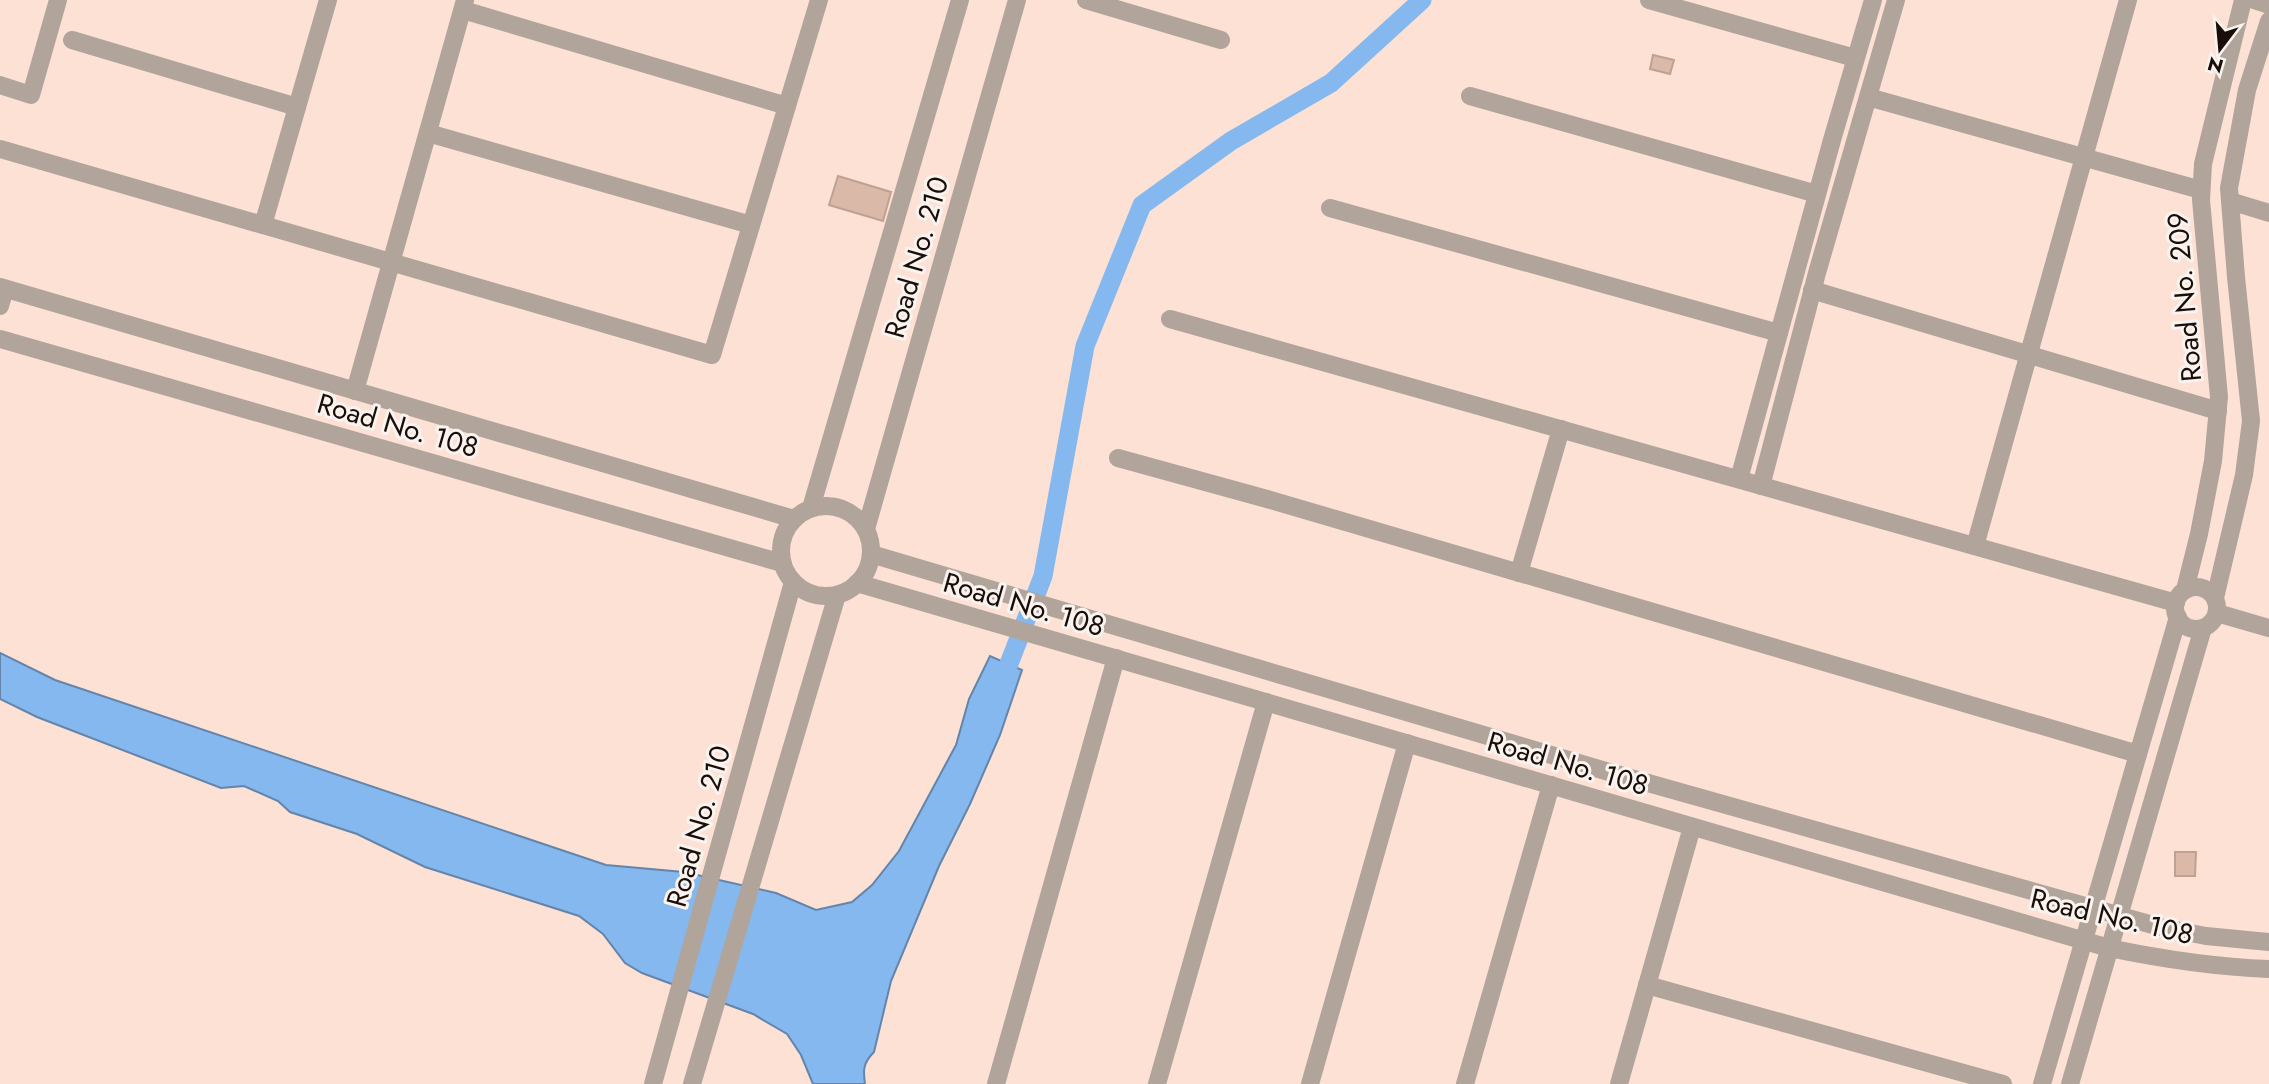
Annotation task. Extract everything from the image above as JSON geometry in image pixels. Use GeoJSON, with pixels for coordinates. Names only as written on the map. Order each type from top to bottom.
{"type":"FeatureCollection","features":[{"type":"Feature","properties":{"kind":"street"},"geometry":{"type":"LineString","coordinates":[[0,85],[31,95],[58,0]]}},
{"type":"Feature","properties":{"kind":"street"},"geometry":{"type":"LineString","coordinates":[[264,225],[328,0]]}},
{"type":"Feature","properties":{"kind":"street"},"geometry":{"type":"LineString","coordinates":[[0,149],[712,355],[819,0]]}},
{"type":"Feature","properties":{"kind":"street","name":"Road No. 210"},"geometry":{"type":"LineString","coordinates":[[811,508],[960,0]]}},
{"type":"Feature","properties":{"kind":"street","name":"Road No. 210"},"geometry":{"type":"LineString","coordinates":[[871,554],[866,529],[1017,0]]}},
{"type":"Feature","properties":{"kind":"street"},"geometry":{"type":"LineString","coordinates":[[1086,0],[1221,40]]}},
{"type":"Feature","properties":{"kind":"street"},"geometry":{"type":"LineString","coordinates":[[1649,0],[1855,58]]}},
{"type":"Feature","properties":{"kind":"street"},"geometry":{"type":"LineString","coordinates":[[1739,480],[1873,0]]}},
{"type":"Feature","properties":{"kind":"street"},"geometry":{"type":"LineString","coordinates":[[1761,486],[1812,290],[1896,0]]}},
{"type":"Feature","properties":{"kind":"street"},"geometry":{"type":"LineString","coordinates":[[1975,546],[2127,0]]}},
{"type":"Feature","properties":{"kind":"street","name":"Road No. 209"},"geometry":{"type":"LineString","coordinates":[[2042,1084],[2199,534],[2213,461],[2219,397],[2201,190],[2203,164],[2243,0]]}},
{"type":"Feature","properties":{"kind":"street"},"geometry":{"type":"LineString","coordinates":[[2254,0],[2269,5]]}},
{"type":"Feature","properties":{"kind":"street"},"geometry":{"type":"LineString","coordinates":[[355,391],[464,5],[787,106]]}},
{"type":"Feature","properties":{"kind":"street","name":"Road No. 209"},"geometry":{"type":"LineString","coordinates":[[2216,606],[2244,475],[2251,421],[2230,188],[2248,90],[2269,21]]}},
{"type":"Feature","properties":{"kind":"street"},"geometry":{"type":"LineString","coordinates":[[72,40],[297,107]]}},
{"type":"Feature","properties":{"kind":"street"},"geometry":{"type":"LineString","coordinates":[[1470,96],[1817,194]]}},
{"type":"Feature","properties":{"kind":"street"},"geometry":{"type":"LineString","coordinates":[[1868,97],[2201,190]]}},
{"type":"Feature","properties":{"kind":"street"},"geometry":{"type":"LineString","coordinates":[[428,133],[751,225]]}},
{"type":"Feature","properties":{"kind":"street"},"geometry":{"type":"LineString","coordinates":[[2230,201],[2269,213]]}},
{"type":"Feature","properties":{"kind":"street"},"geometry":{"type":"LineString","coordinates":[[1330,208],[1779,334]]}},
{"type":"Feature","properties":{"kind":"street"},"geometry":{"type":"LineString","coordinates":[[1812,290],[2218,411]]}},
{"type":"Feature","properties":{"kind":"street","name":"Road No. 108"},"geometry":{"type":"LineString","coordinates":[[2,294],[355,391],[794,519]]}},
{"type":"Feature","properties":{"kind":"street"},"geometry":{"type":"LineString","coordinates":[[1170,318],[2179,604]]}},
{"type":"Feature","properties":{"kind":"street","name":"Road No. 108"},"geometry":{"type":"LineString","coordinates":[[0,339],[782,563]]}},
{"type":"Feature","properties":{"kind":"street"},"geometry":{"type":"LineString","coordinates":[[2251,421],[2269,426]]}},
{"type":"Feature","properties":{"kind":"street"},"geometry":{"type":"LineString","coordinates":[[1519,573],[1561,429]]}},
{"type":"Feature","properties":{"kind":"street"},"geometry":{"type":"LineString","coordinates":[[1118,458],[1267,499],[2138,754]]}},
{"type":"Feature","properties":{"kind":"street"},"geometry":{"type":"LineString","coordinates":[[866,529],[848,511],[836,507],[811,508],[794,519],[782,540],[782,563],[793,582],[814,594],[837,595],[857,583],[869,565],[871,554]]}},
{"type":"Feature","properties":{"kind":"street","name":"Road No. 108"},"geometry":{"type":"LineString","coordinates":[[871,554],[1609,772],[2160,927],[2206,936],[2269,942]]}},
{"type":"Feature","properties":{"kind":"street","name":"Road No. 210"},"geometry":{"type":"LineString","coordinates":[[653,1084],[793,582]]}},
{"type":"Feature","properties":{"kind":"street","name":"Road No. 108"},"geometry":{"type":"LineString","coordinates":[[857,583],[2083,941],[2156,958],[2236,968],[2269,969]]}},
{"type":"Feature","properties":{"kind":"street"},"geometry":{"type":"LineString","coordinates":[[2179,604],[2190,588],[2205,588],[2216,606],[2269,628]]}},
{"type":"Feature","properties":{"kind":"street"},"geometry":{"type":"LineString","coordinates":[[692,1084],[837,595]]}},
{"type":"Feature","properties":{"kind":"street"},"geometry":{"type":"LineString","coordinates":[[2179,604],[2188,628],[2203,628],[2209,625],[2216,606]]}},
{"type":"Feature","properties":{"kind":"street"},"geometry":{"type":"LineString","coordinates":[[2070,1084],[2203,628]]}},
{"type":"Feature","properties":{"kind":"street"},"geometry":{"type":"LineString","coordinates":[[996,1084],[1116,658]]}},
{"type":"Feature","properties":{"kind":"street"},"geometry":{"type":"LineString","coordinates":[[1157,1084],[1266,702]]}},
{"type":"Feature","properties":{"kind":"street"},"geometry":{"type":"LineString","coordinates":[[1310,1084],[1407,743]]}},
{"type":"Feature","properties":{"kind":"street"},"geometry":{"type":"LineString","coordinates":[[1465,1084],[1551,785]]}},
{"type":"Feature","properties":{"kind":"street"},"geometry":{"type":"LineString","coordinates":[[1619,1084],[1692,827]]}},
{"type":"Feature","properties":{"kind":"street"},"geometry":{"type":"LineString","coordinates":[[1647,985],[2003,1084]]}},
{"type":"Feature","properties":{"kind":"water"},"geometry":{"type":"Polygon","coordinates":[[[0,653],[55,680],[606,865],[684,872],[776,893],[816,910],[852,902],[872,885],[899,851],[956,745],[969,699],[990,656],[1022,670],[1000,735],[939,866],[891,981],[874,1052],[865,1067],[865,1084],[813,1084],[801,1055],[787,1034],[753,1014],[642,973],[625,963],[603,934],[579,916],[425,867],[357,834],[290,812],[278,801],[244,786],[221,788],[37,717],[0,699],[0,653]]]}},
{"type":"Feature","properties":{"kind":"building"},"geometry":{"type":"Polygon","coordinates":[[[1653,55],[1674,60],[1670,74],[1650,69],[1653,55]]]}},
{"type":"Feature","properties":{"kind":"building"},"geometry":{"type":"Polygon","coordinates":[[[838,176],[891,192],[883,221],[829,205],[838,176]]]}},
{"type":"Feature","properties":{"kind":"building"},"geometry":{"type":"Polygon","coordinates":[[[2175,852],[2196,852],[2195,876],[2175,876],[2175,852]]]}},
{"type":"Feature","properties":{"kind":"waterway"},"geometry":{"type":"LineString","coordinates":[[1000,687],[1043,576],[1085,346],[1142,205],[1231,141],[1331,83],[1422,0]]}}]}
